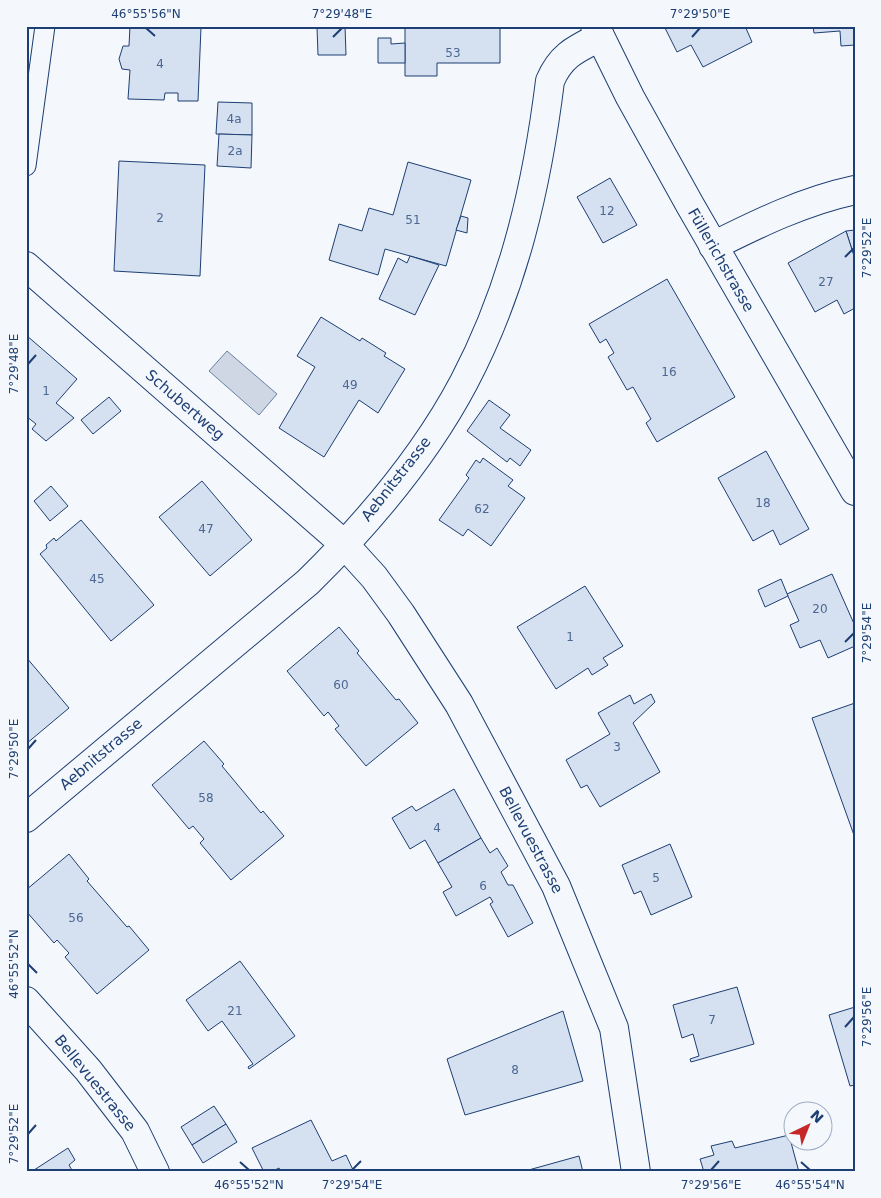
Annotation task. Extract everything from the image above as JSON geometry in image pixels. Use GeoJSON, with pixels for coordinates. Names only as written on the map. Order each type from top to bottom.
{"type":"FeatureCollection","features":[{"type":"Feature","properties":{"kind":"street","name":"Füllerichstrasse"},"geometry":{"type":"LineString","coordinates":[[597,31],[630,97],[713,246],[855,490]]}},
{"type":"Feature","properties":{"kind":"street","name":"Aebnitstrasse"},"geometry":{"type":"LineString","coordinates":[[26,818],[308,582],[344,544],[404,474],[436,428],[463,383],[482,344],[508,280],[537,173],[550,81],[556,67],[566,56],[597,31]]}},
{"type":"Feature","properties":{"kind":"street"},"geometry":{"type":"LineString","coordinates":[[713,246],[759,222],[794,208],[855,190]]}},
{"type":"Feature","properties":{"kind":"street","name":"Schubertweg"},"geometry":{"type":"LineString","coordinates":[[26,266],[344,544]]}},
{"type":"Feature","properties":{"kind":"street","name":"Bellevuestrasse"},"geometry":{"type":"LineString","coordinates":[[344,544],[374,577],[401,614],[459,704],[556,886],[614,1028],[636,1172]]}},
{"type":"Feature","properties":{"kind":"street","name":"Bellevuestrasse"},"geometry":{"type":"LineString","coordinates":[[26,1001],[88,1070],[129,1123],[135,1131],[155,1172]]}},
{"type":"Feature","properties":{"kind":"lane"},"geometry":{"type":"LineString","coordinates":[[26,166],[45,26]]}},
{"type":"Feature","properties":{"kind":"shaded area"},"geometry":{"type":"Polygon","coordinates":[[[227,351],[277,394],[259,415],[209,371],[227,351]]]}},
{"type":"Feature","properties":{"kind":"building"},"geometry":{"type":"Polygon","coordinates":[[[130,26],[201,27],[198,101],[178,101],[178,93],[165,93],[164,100],[128,99],[130,70],[122,69],[119,59],[123,46],[129,46],[130,26]]]}},
{"type":"Feature","properties":{"kind":"building"},"geometry":{"type":"Polygon","coordinates":[[[288,26],[345,26],[346,55],[318,55],[317,27],[288,26]]]}},
{"type":"Feature","properties":{"kind":"building"},"geometry":{"type":"Polygon","coordinates":[[[405,26],[500,26],[500,63],[437,63],[437,76],[405,76],[405,26]]]}},
{"type":"Feature","properties":{"kind":"building"},"geometry":{"type":"Polygon","coordinates":[[[664,26],[745,26],[752,42],[703,67],[691,45],[677,52],[664,26]]]}},
{"type":"Feature","properties":{"kind":"building"},"geometry":{"type":"Polygon","coordinates":[[[813,26],[855,26],[855,45],[841,46],[840,31],[814,33],[813,26]]]}},
{"type":"Feature","properties":{"kind":"building"},"geometry":{"type":"Polygon","coordinates":[[[378,38],[391,38],[391,44],[405,43],[405,63],[378,63],[378,38]]]}},
{"type":"Feature","properties":{"kind":"building"},"geometry":{"type":"Polygon","coordinates":[[[218,102],[252,103],[252,135],[216,134],[218,102]]]}},
{"type":"Feature","properties":{"kind":"building"},"geometry":{"type":"Polygon","coordinates":[[[219,134],[252,135],[251,168],[217,166],[219,134]]]}},
{"type":"Feature","properties":{"kind":"building"},"geometry":{"type":"Polygon","coordinates":[[[119,161],[205,165],[200,276],[114,271],[119,161]]]}},
{"type":"Feature","properties":{"kind":"building"},"geometry":{"type":"Polygon","coordinates":[[[408,162],[471,180],[446,266],[385,249],[378,275],[329,260],[339,224],[362,231],[369,208],[393,215],[408,162]]]}},
{"type":"Feature","properties":{"kind":"building"},"geometry":{"type":"Polygon","coordinates":[[[610,178],[637,225],[603,243],[577,197],[610,178]]]}},
{"type":"Feature","properties":{"kind":"building"},"geometry":{"type":"Polygon","coordinates":[[[461,216],[468,218],[467,233],[456,230],[461,216]]]}},
{"type":"Feature","properties":{"kind":"building"},"geometry":{"type":"Polygon","coordinates":[[[855,230],[855,259],[846,231],[855,230]]]}},
{"type":"Feature","properties":{"kind":"building"},"geometry":{"type":"Polygon","coordinates":[[[846,231],[855,259],[855,308],[844,314],[837,300],[815,312],[788,263],[846,231]]]}},
{"type":"Feature","properties":{"kind":"building"},"geometry":{"type":"Polygon","coordinates":[[[410,256],[439,265],[415,315],[379,299],[398,258],[407,263],[410,256]]]}},
{"type":"Feature","properties":{"kind":"building"},"geometry":{"type":"Polygon","coordinates":[[[667,279],[735,397],[657,442],[646,423],[651,419],[633,387],[627,390],[608,357],[614,353],[606,339],[600,343],[589,324],[667,279]]]}},
{"type":"Feature","properties":{"kind":"building"},"geometry":{"type":"Polygon","coordinates":[[[321,317],[360,341],[362,338],[386,353],[384,356],[405,369],[378,413],[359,400],[324,457],[279,428],[315,367],[297,356],[321,317]]]}},
{"type":"Feature","properties":{"kind":"building"},"geometry":{"type":"Polygon","coordinates":[[[26,335],[77,379],[56,403],[74,418],[46,441],[32,429],[36,424],[26,416],[26,335]]]}},
{"type":"Feature","properties":{"kind":"building"},"geometry":{"type":"Polygon","coordinates":[[[109,397],[121,411],[93,434],[81,420],[109,397]]]}},
{"type":"Feature","properties":{"kind":"building"},"geometry":{"type":"Polygon","coordinates":[[[489,400],[510,415],[500,428],[531,450],[520,466],[510,458],[507,462],[467,431],[489,400]]]}},
{"type":"Feature","properties":{"kind":"building"},"geometry":{"type":"Polygon","coordinates":[[[766,451],[809,529],[780,545],[773,530],[753,541],[718,478],[766,451]]]}},
{"type":"Feature","properties":{"kind":"building"},"geometry":{"type":"Polygon","coordinates":[[[483,458],[513,480],[508,486],[525,498],[491,546],[468,529],[463,536],[439,520],[469,478],[466,475],[476,460],[480,463],[483,458]]]}},
{"type":"Feature","properties":{"kind":"building"},"geometry":{"type":"Polygon","coordinates":[[[202,481],[252,540],[210,576],[159,517],[202,481]]]}},
{"type":"Feature","properties":{"kind":"building"},"geometry":{"type":"Polygon","coordinates":[[[51,486],[68,506],[50,521],[34,501],[51,486]]]}},
{"type":"Feature","properties":{"kind":"building"},"geometry":{"type":"Polygon","coordinates":[[[81,520],[154,605],[111,641],[40,554],[54,538],[56,541],[81,520]]]}},
{"type":"Feature","properties":{"kind":"building"},"geometry":{"type":"Polygon","coordinates":[[[832,574],[855,626],[855,646],[828,658],[820,640],[800,648],[790,625],[799,621],[787,594],[832,574]]]}},
{"type":"Feature","properties":{"kind":"building"},"geometry":{"type":"Polygon","coordinates":[[[781,579],[788,596],[765,607],[758,590],[781,579]]]}},
{"type":"Feature","properties":{"kind":"building"},"geometry":{"type":"Polygon","coordinates":[[[585,586],[623,646],[603,658],[608,665],[592,675],[588,668],[556,689],[517,627],[585,586]]]}},
{"type":"Feature","properties":{"kind":"building"},"geometry":{"type":"Polygon","coordinates":[[[339,627],[359,651],[357,653],[418,723],[366,766],[335,729],[339,726],[328,712],[324,716],[287,671],[339,627]]]}},
{"type":"Feature","properties":{"kind":"building"},"geometry":{"type":"Polygon","coordinates":[[[26,657],[69,708],[26,744],[26,657]]]}},
{"type":"Feature","properties":{"kind":"building"},"geometry":{"type":"Polygon","coordinates":[[[651,694],[655,702],[633,723],[660,772],[600,807],[587,785],[581,788],[566,760],[610,734],[598,713],[630,695],[634,704],[651,694]]]}},
{"type":"Feature","properties":{"kind":"building"},"geometry":{"type":"Polygon","coordinates":[[[855,703],[855,838],[812,718],[855,703]]]}},
{"type":"Feature","properties":{"kind":"building"},"geometry":{"type":"Polygon","coordinates":[[[204,741],[261,813],[263,811],[284,836],[231,880],[200,843],[204,839],[193,826],[189,829],[152,785],[204,741]]]}},
{"type":"Feature","properties":{"kind":"building"},"geometry":{"type":"Polygon","coordinates":[[[454,789],[481,838],[438,863],[425,840],[410,849],[392,818],[412,806],[416,811],[454,789]]]}},
{"type":"Feature","properties":{"kind":"building"},"geometry":{"type":"Polygon","coordinates":[[[481,838],[490,853],[497,848],[508,866],[501,872],[508,885],[513,885],[533,923],[508,937],[490,904],[493,902],[490,897],[456,916],[443,892],[452,887],[438,863],[481,838]]]}},
{"type":"Feature","properties":{"kind":"building"},"geometry":{"type":"Polygon","coordinates":[[[670,844],[692,897],[651,915],[641,891],[634,894],[622,865],[670,844]]]}},
{"type":"Feature","properties":{"kind":"building"},"geometry":{"type":"Polygon","coordinates":[[[69,854],[89,879],[87,881],[149,950],[97,994],[65,957],[69,953],[57,940],[54,943],[26,911],[26,890],[69,854]]]}},
{"type":"Feature","properties":{"kind":"building"},"geometry":{"type":"Polygon","coordinates":[[[240,961],[295,1036],[249,1069],[248,1067],[253,1064],[222,1021],[208,1031],[186,1000],[240,961]]]}},
{"type":"Feature","properties":{"kind":"building"},"geometry":{"type":"Polygon","coordinates":[[[737,987],[754,1044],[691,1062],[690,1059],[699,1056],[693,1034],[682,1038],[673,1005],[737,987]]]}},
{"type":"Feature","properties":{"kind":"building"},"geometry":{"type":"Polygon","coordinates":[[[855,1007],[855,1085],[850,1086],[829,1015],[855,1007]]]}},
{"type":"Feature","properties":{"kind":"building"},"geometry":{"type":"Polygon","coordinates":[[[563,1011],[583,1081],[465,1115],[447,1059],[563,1011]]]}},
{"type":"Feature","properties":{"kind":"building"},"geometry":{"type":"Polygon","coordinates":[[[214,1106],[226,1124],[192,1145],[181,1127],[214,1106]]]}},
{"type":"Feature","properties":{"kind":"building"},"geometry":{"type":"Polygon","coordinates":[[[311,1120],[332,1161],[346,1155],[354,1172],[281,1172],[279,1168],[271,1172],[264,1172],[252,1148],[311,1120]]]}},
{"type":"Feature","properties":{"kind":"building"},"geometry":{"type":"Polygon","coordinates":[[[226,1124],[237,1142],[203,1163],[192,1145],[226,1124]]]}},
{"type":"Feature","properties":{"kind":"building"},"geometry":{"type":"Polygon","coordinates":[[[784,1136],[784,1150],[793,1150],[799,1172],[704,1172],[700,1159],[714,1155],[711,1146],[732,1141],[735,1148],[784,1136]]]}},
{"type":"Feature","properties":{"kind":"building"},"geometry":{"type":"Polygon","coordinates":[[[68,1148],[75,1160],[69,1165],[73,1172],[31,1172],[68,1148]]]}},
{"type":"Feature","properties":{"kind":"building"},"geometry":{"type":"Polygon","coordinates":[[[579,1156],[583,1172],[525,1171],[579,1156]]]}}]}
